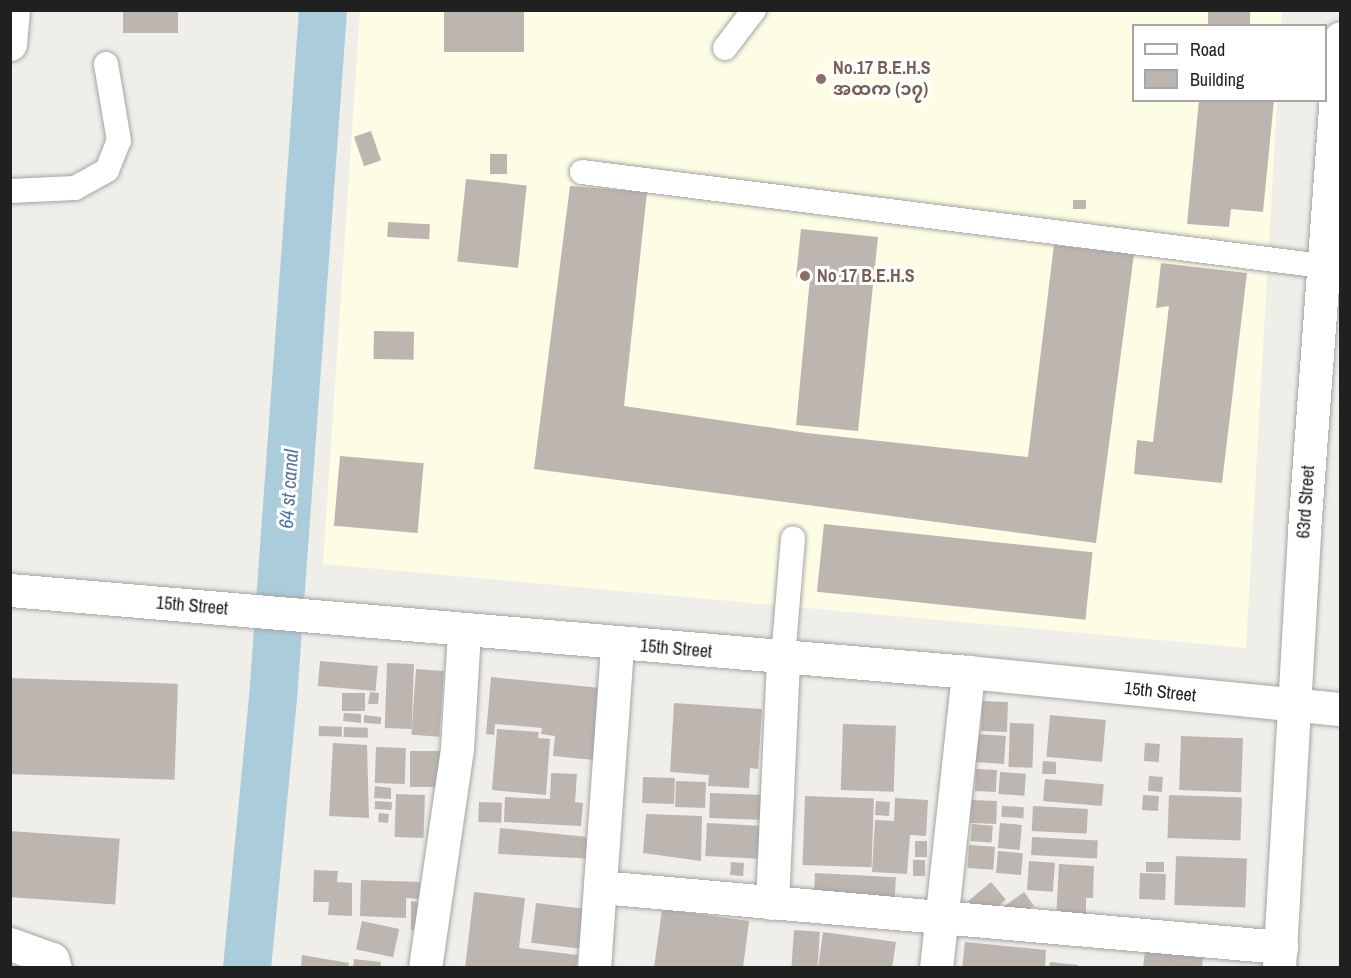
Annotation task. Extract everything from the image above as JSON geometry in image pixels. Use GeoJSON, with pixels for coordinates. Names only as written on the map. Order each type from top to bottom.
{"type":"FeatureCollection","features":[{"type":"Feature","properties":{"kind":"street"},"geometry":{"type":"LineString","coordinates":[[10,44],[13,10]]}},
{"type":"Feature","properties":{"kind":"street","name":"63rd Street"},"geometry":{"type":"LineString","coordinates":[[1280,957],[1322,266],[1341,38]]}},
{"type":"Feature","properties":{"kind":"street","name":"15th Street"},"geometry":{"type":"LineString","coordinates":[[10,590],[617,645],[968,672],[1341,709]]}},
{"type":"Feature","properties":{"kind":"street"},"geometry":{"type":"LineString","coordinates":[[425,968],[457,749],[464,631]]}},
{"type":"Feature","properties":{"kind":"street"},"geometry":{"type":"LineString","coordinates":[[594,968],[617,645]]}},
{"type":"Feature","properties":{"kind":"street"},"geometry":{"type":"LineString","coordinates":[[772,903],[783,658]]}},
{"type":"Feature","properties":{"kind":"street"},"geometry":{"type":"LineString","coordinates":[[936,968],[968,672]]}},
{"type":"Feature","properties":{"kind":"street"},"geometry":{"type":"LineString","coordinates":[[600,888],[941,920],[1280,957]]}},
{"type":"Feature","properties":{"kind":"street"},"geometry":{"type":"LineString","coordinates":[[10,944],[52,959],[55,968]]}},
{"type":"Feature","properties":{"kind":"lane"},"geometry":{"type":"LineString","coordinates":[[725,48],[754,10]]}},
{"type":"Feature","properties":{"kind":"lane"},"geometry":{"type":"LineString","coordinates":[[10,191],[75,188],[107,170],[119,141],[106,64]]}},
{"type":"Feature","properties":{"kind":"lane"},"geometry":{"type":"LineString","coordinates":[[582,172],[1322,266]]}},
{"type":"Feature","properties":{"kind":"lane"},"geometry":{"type":"LineString","coordinates":[[783,658],[793,538]]}},
{"type":"Feature","properties":{"kind":"shaded area","name":"No 17 B.E.H.S"},"geometry":{"type":"Polygon","coordinates":[[[360,11],[1282,11],[1281,24],[1132,24],[1132,102],[1277,102],[1246,648],[323,564],[360,11]]]}},
{"type":"Feature","properties":{"kind":"building"},"geometry":{"type":"Polygon","coordinates":[[[123,10],[178,10],[178,33],[123,33],[123,10]]]}},
{"type":"Feature","properties":{"kind":"building"},"geometry":{"type":"Polygon","coordinates":[[[444,10],[524,10],[524,52],[444,52],[444,10]]]}},
{"type":"Feature","properties":{"kind":"building"},"geometry":{"type":"Polygon","coordinates":[[[1208,10],[1250,10],[1250,24],[1208,24],[1208,10]]]}},
{"type":"Feature","properties":{"kind":"building"},"geometry":{"type":"Polygon","coordinates":[[[1199,102],[1274,102],[1263,212],[1231,209],[1229,227],[1187,224],[1199,102]]]}},
{"type":"Feature","properties":{"kind":"building"},"geometry":{"type":"Polygon","coordinates":[[[371,131],[381,160],[364,166],[354,137],[371,131]]]}},
{"type":"Feature","properties":{"kind":"building"},"geometry":{"type":"Polygon","coordinates":[[[490,154],[507,154],[507,174],[490,174],[490,154]]]}},
{"type":"Feature","properties":{"kind":"building"},"geometry":{"type":"Polygon","coordinates":[[[466,179],[527,185],[518,268],[457,262],[466,179]]]}},
{"type":"Feature","properties":{"kind":"building"},"geometry":{"type":"Polygon","coordinates":[[[570,186],[647,192],[624,406],[807,433],[1028,457],[1054,245],[1134,254],[1096,543],[534,469],[570,186]]]}},
{"type":"Feature","properties":{"kind":"building"},"geometry":{"type":"Polygon","coordinates":[[[1073,200],[1086,200],[1086,209],[1073,209],[1073,200]]]}},
{"type":"Feature","properties":{"kind":"building"},"geometry":{"type":"Polygon","coordinates":[[[388,222],[430,224],[429,239],[387,237],[388,222]]]}},
{"type":"Feature","properties":{"kind":"building"},"geometry":{"type":"Polygon","coordinates":[[[801,229],[878,237],[858,431],[796,425],[810,278],[796,277],[801,229]]]}},
{"type":"Feature","properties":{"kind":"building"},"geometry":{"type":"Polygon","coordinates":[[[1161,263],[1247,273],[1222,483],[1134,474],[1137,440],[1153,442],[1169,306],[1156,308],[1161,263]]]}},
{"type":"Feature","properties":{"kind":"building"},"geometry":{"type":"Polygon","coordinates":[[[374,331],[414,332],[414,360],[374,359],[374,331]]]}},
{"type":"Feature","properties":{"kind":"building"},"geometry":{"type":"Polygon","coordinates":[[[340,456],[424,463],[418,533],[334,526],[340,456]]]}},
{"type":"Feature","properties":{"kind":"building"},"geometry":{"type":"Polygon","coordinates":[[[824,524],[1093,552],[1085,620],[817,592],[824,524]]]}},
{"type":"Feature","properties":{"kind":"building"},"geometry":{"type":"Polygon","coordinates":[[[320,661],[378,666],[376,691],[318,686],[320,661]]]}},
{"type":"Feature","properties":{"kind":"building"},"geometry":{"type":"Polygon","coordinates":[[[387,663],[414,664],[412,729],[385,728],[387,663]]]}},
{"type":"Feature","properties":{"kind":"building"},"geometry":{"type":"Polygon","coordinates":[[[416,669],[444,671],[439,737],[411,735],[416,669]]]}},
{"type":"Feature","properties":{"kind":"building"},"geometry":{"type":"Polygon","coordinates":[[[491,677],[611,689],[604,761],[553,756],[555,736],[541,734],[542,728],[495,724],[494,735],[486,734],[491,677]]]}},
{"type":"Feature","properties":{"kind":"building"},"geometry":{"type":"Polygon","coordinates":[[[10,678],[178,684],[175,780],[10,774],[10,678]]]}},
{"type":"Feature","properties":{"kind":"building"},"geometry":{"type":"Polygon","coordinates":[[[370,692],[379,693],[378,704],[368,704],[370,692]]]}},
{"type":"Feature","properties":{"kind":"building"},"geometry":{"type":"Polygon","coordinates":[[[342,693],[365,693],[365,711],[342,711],[342,693]]]}},
{"type":"Feature","properties":{"kind":"building"},"geometry":{"type":"Polygon","coordinates":[[[982,701],[1008,702],[1007,732],[981,731],[982,701]]]}},
{"type":"Feature","properties":{"kind":"building"},"geometry":{"type":"Polygon","coordinates":[[[674,703],[762,709],[758,769],[750,768],[749,788],[708,786],[709,775],[670,772],[674,703]]]}},
{"type":"Feature","properties":{"kind":"building"},"geometry":{"type":"Polygon","coordinates":[[[344,713],[361,714],[361,723],[343,721],[344,713]]]}},
{"type":"Feature","properties":{"kind":"building"},"geometry":{"type":"Polygon","coordinates":[[[364,715],[381,717],[381,724],[364,723],[364,715]]]}},
{"type":"Feature","properties":{"kind":"building"},"geometry":{"type":"Polygon","coordinates":[[[1050,715],[1106,720],[1102,762],[1046,757],[1050,715]]]}},
{"type":"Feature","properties":{"kind":"building"},"geometry":{"type":"Polygon","coordinates":[[[1010,723],[1034,724],[1032,768],[1008,767],[1010,723]]]}},
{"type":"Feature","properties":{"kind":"building"},"geometry":{"type":"Polygon","coordinates":[[[843,724],[896,726],[894,792],[841,790],[843,724]]]}},
{"type":"Feature","properties":{"kind":"building"},"geometry":{"type":"Polygon","coordinates":[[[319,726],[342,727],[342,737],[319,736],[319,726]]]}},
{"type":"Feature","properties":{"kind":"building"},"geometry":{"type":"Polygon","coordinates":[[[344,727],[368,728],[368,738],[344,737],[344,727]]]}},
{"type":"Feature","properties":{"kind":"building"},"geometry":{"type":"Polygon","coordinates":[[[497,729],[539,732],[538,738],[550,739],[546,795],[492,790],[497,729]]]}},
{"type":"Feature","properties":{"kind":"building"},"geometry":{"type":"Polygon","coordinates":[[[977,734],[1006,736],[1004,764],[975,762],[977,734]]]}},
{"type":"Feature","properties":{"kind":"building"},"geometry":{"type":"Polygon","coordinates":[[[1181,736],[1243,738],[1241,792],[1179,790],[1181,736]]]}},
{"type":"Feature","properties":{"kind":"building"},"geometry":{"type":"Polygon","coordinates":[[[333,743],[367,745],[369,818],[329,816],[333,743]]]}},
{"type":"Feature","properties":{"kind":"building"},"geometry":{"type":"Polygon","coordinates":[[[1145,743],[1160,744],[1159,762],[1144,761],[1145,743]]]}},
{"type":"Feature","properties":{"kind":"building"},"geometry":{"type":"Polygon","coordinates":[[[376,747],[406,748],[405,784],[375,783],[376,747]]]}},
{"type":"Feature","properties":{"kind":"building"},"geometry":{"type":"Polygon","coordinates":[[[410,751],[440,751],[440,787],[410,787],[410,751]]]}},
{"type":"Feature","properties":{"kind":"building"},"geometry":{"type":"Polygon","coordinates":[[[1043,761],[1056,762],[1056,774],[1042,774],[1043,761]]]}},
{"type":"Feature","properties":{"kind":"building"},"geometry":{"type":"Polygon","coordinates":[[[976,769],[997,770],[996,792],[975,791],[976,769]]]}},
{"type":"Feature","properties":{"kind":"building"},"geometry":{"type":"Polygon","coordinates":[[[1000,772],[1026,774],[1024,796],[998,794],[1000,772]]]}},
{"type":"Feature","properties":{"kind":"building"},"geometry":{"type":"Polygon","coordinates":[[[551,773],[577,774],[575,802],[583,803],[581,826],[504,822],[505,797],[550,799],[551,773]]]}},
{"type":"Feature","properties":{"kind":"building"},"geometry":{"type":"Polygon","coordinates":[[[1149,776],[1163,777],[1162,792],[1148,791],[1149,776]]]}},
{"type":"Feature","properties":{"kind":"building"},"geometry":{"type":"Polygon","coordinates":[[[643,777],[675,778],[674,804],[642,803],[643,777]]]}},
{"type":"Feature","properties":{"kind":"building"},"geometry":{"type":"Polygon","coordinates":[[[1045,779],[1104,784],[1102,806],[1043,801],[1045,779]]]}},
{"type":"Feature","properties":{"kind":"building"},"geometry":{"type":"Polygon","coordinates":[[[676,781],[706,782],[705,808],[675,807],[676,781]]]}},
{"type":"Feature","properties":{"kind":"building"},"geometry":{"type":"Polygon","coordinates":[[[375,786],[391,788],[391,799],[374,798],[375,786]]]}},
{"type":"Feature","properties":{"kind":"building"},"geometry":{"type":"Polygon","coordinates":[[[710,793],[769,795],[768,820],[709,818],[710,793]]]}},
{"type":"Feature","properties":{"kind":"building"},"geometry":{"type":"Polygon","coordinates":[[[396,794],[425,795],[423,838],[394,837],[396,794]]]}},
{"type":"Feature","properties":{"kind":"building"},"geometry":{"type":"Polygon","coordinates":[[[1143,795],[1159,796],[1158,811],[1142,810],[1143,795]]]}},
{"type":"Feature","properties":{"kind":"building"},"geometry":{"type":"Polygon","coordinates":[[[1169,795],[1242,798],[1240,841],[1167,838],[1169,795]]]}},
{"type":"Feature","properties":{"kind":"building"},"geometry":{"type":"Polygon","coordinates":[[[805,796],[874,798],[872,867],[803,865],[805,796]]]}},
{"type":"Feature","properties":{"kind":"building"},"geometry":{"type":"Polygon","coordinates":[[[895,798],[928,800],[926,836],[910,835],[907,874],[872,872],[875,820],[894,821],[895,798]]]}},
{"type":"Feature","properties":{"kind":"building"},"geometry":{"type":"Polygon","coordinates":[[[971,800],[997,801],[996,824],[970,823],[971,800]]]}},
{"type":"Feature","properties":{"kind":"building"},"geometry":{"type":"Polygon","coordinates":[[[375,801],[392,802],[392,810],[375,809],[375,801]]]}},
{"type":"Feature","properties":{"kind":"building"},"geometry":{"type":"Polygon","coordinates":[[[876,801],[890,802],[889,816],[875,815],[876,801]]]}},
{"type":"Feature","properties":{"kind":"building"},"geometry":{"type":"Polygon","coordinates":[[[479,802],[502,803],[501,823],[478,822],[479,802]]]}},
{"type":"Feature","properties":{"kind":"building"},"geometry":{"type":"Polygon","coordinates":[[[1002,806],[1024,807],[1023,818],[1001,817],[1002,806]]]}},
{"type":"Feature","properties":{"kind":"building"},"geometry":{"type":"Polygon","coordinates":[[[1033,806],[1088,809],[1087,834],[1032,831],[1033,806]]]}},
{"type":"Feature","properties":{"kind":"building"},"geometry":{"type":"Polygon","coordinates":[[[379,813],[389,814],[388,823],[378,822],[379,813]]]}},
{"type":"Feature","properties":{"kind":"building"},"geometry":{"type":"Polygon","coordinates":[[[646,814],[702,816],[701,861],[643,853],[646,814]]]}},
{"type":"Feature","properties":{"kind":"building"},"geometry":{"type":"Polygon","coordinates":[[[707,823],[767,826],[765,859],[705,856],[707,823]]]}},
{"type":"Feature","properties":{"kind":"building"},"geometry":{"type":"Polygon","coordinates":[[[1000,823],[1022,825],[1020,850],[998,848],[1000,823]]]}},
{"type":"Feature","properties":{"kind":"building"},"geometry":{"type":"Polygon","coordinates":[[[972,824],[993,826],[991,843],[971,841],[972,824]]]}},
{"type":"Feature","properties":{"kind":"building"},"geometry":{"type":"Polygon","coordinates":[[[500,828],[597,838],[597,859],[498,854],[500,828]]]}},
{"type":"Feature","properties":{"kind":"building"},"geometry":{"type":"Polygon","coordinates":[[[10,831],[120,839],[115,905],[10,897],[10,831]]]}},
{"type":"Feature","properties":{"kind":"building"},"geometry":{"type":"Polygon","coordinates":[[[1032,837],[1098,840],[1097,858],[1031,855],[1032,837]]]}},
{"type":"Feature","properties":{"kind":"building"},"geometry":{"type":"Polygon","coordinates":[[[915,841],[927,841],[927,857],[915,857],[915,841]]]}},
{"type":"Feature","properties":{"kind":"building"},"geometry":{"type":"Polygon","coordinates":[[[969,845],[995,847],[993,870],[967,868],[969,845]]]}},
{"type":"Feature","properties":{"kind":"building"},"geometry":{"type":"Polygon","coordinates":[[[998,851],[1023,853],[1021,875],[996,873],[998,851]]]}},
{"type":"Feature","properties":{"kind":"building"},"geometry":{"type":"Polygon","coordinates":[[[1176,856],[1247,858],[1245,907],[1174,905],[1176,856]]]}},
{"type":"Feature","properties":{"kind":"building"},"geometry":{"type":"Polygon","coordinates":[[[913,860],[925,860],[925,876],[913,876],[913,860]]]}},
{"type":"Feature","properties":{"kind":"building"},"geometry":{"type":"Polygon","coordinates":[[[1029,861],[1055,863],[1053,892],[1027,890],[1029,861]]]}},
{"type":"Feature","properties":{"kind":"building"},"geometry":{"type":"Polygon","coordinates":[[[731,862],[744,863],[743,876],[730,875],[731,862]]]}},
{"type":"Feature","properties":{"kind":"building"},"geometry":{"type":"Polygon","coordinates":[[[1146,862],[1164,862],[1164,872],[1146,872],[1146,862]]]}},
{"type":"Feature","properties":{"kind":"building"},"geometry":{"type":"Polygon","coordinates":[[[1059,864],[1094,866],[1093,898],[1086,898],[1086,920],[1056,920],[1059,864]]]}},
{"type":"Feature","properties":{"kind":"building"},"geometry":{"type":"Polygon","coordinates":[[[314,870],[338,871],[337,882],[352,883],[352,916],[328,915],[329,902],[313,902],[314,870]]]}},
{"type":"Feature","properties":{"kind":"building"},"geometry":{"type":"Polygon","coordinates":[[[815,873],[896,877],[895,903],[814,899],[815,873]]]}},
{"type":"Feature","properties":{"kind":"building"},"geometry":{"type":"Polygon","coordinates":[[[1140,873],[1166,874],[1165,900],[1139,899],[1140,873]]]}},
{"type":"Feature","properties":{"kind":"building"},"geometry":{"type":"Polygon","coordinates":[[[361,880],[420,882],[419,899],[406,898],[406,918],[360,916],[361,880]]]}},
{"type":"Feature","properties":{"kind":"building"},"geometry":{"type":"Polygon","coordinates":[[[991,882],[1006,900],[983,919],[968,901],[991,882]]]}},
{"type":"Feature","properties":{"kind":"building"},"geometry":{"type":"Polygon","coordinates":[[[474,892],[525,898],[519,948],[578,955],[576,968],[465,968],[474,892]]]}},
{"type":"Feature","properties":{"kind":"building"},"geometry":{"type":"Polygon","coordinates":[[[1024,892],[1034,906],[1011,923],[1001,909],[1024,892]]]}},
{"type":"Feature","properties":{"kind":"building"},"geometry":{"type":"Polygon","coordinates":[[[411,901],[420,902],[419,930],[411,930],[411,901]]]}},
{"type":"Feature","properties":{"kind":"building"},"geometry":{"type":"Polygon","coordinates":[[[536,903],[584,909],[579,949],[531,943],[536,903]]]}},
{"type":"Feature","properties":{"kind":"building"},"geometry":{"type":"Polygon","coordinates":[[[662,909],[749,921],[743,968],[654,968],[662,909]]]}},
{"type":"Feature","properties":{"kind":"building"},"geometry":{"type":"Polygon","coordinates":[[[362,921],[399,929],[393,957],[356,949],[362,921]]]}},
{"type":"Feature","properties":{"kind":"building"},"geometry":{"type":"Polygon","coordinates":[[[794,930],[820,932],[817,968],[791,968],[794,930]]]}},
{"type":"Feature","properties":{"kind":"building"},"geometry":{"type":"Polygon","coordinates":[[[823,932],[896,942],[892,968],[818,968],[823,932]]]}},
{"type":"Feature","properties":{"kind":"building"},"geometry":{"type":"Polygon","coordinates":[[[965,942],[1046,950],[1045,968],[962,968],[965,942]]]}},
{"type":"Feature","properties":{"kind":"building"},"geometry":{"type":"Polygon","coordinates":[[[1145,951],[1203,956],[1202,968],[1143,968],[1145,951]]]}},
{"type":"Feature","properties":{"kind":"building"},"geometry":{"type":"Polygon","coordinates":[[[302,955],[349,963],[348,968],[301,968],[302,955]]]}},
{"type":"Feature","properties":{"kind":"building"},"geometry":{"type":"Polygon","coordinates":[[[354,959],[381,962],[380,968],[353,968],[354,959]]]}},
{"type":"Feature","properties":{"kind":"building"},"geometry":{"type":"Polygon","coordinates":[[[1050,962],[1078,965],[1078,968],[1049,968],[1050,962]]]}},
{"type":"Feature","properties":{"kind":"waterway","name":"64 st canal"},"geometry":{"type":"LineString","coordinates":[[247,968],[273,698],[323,10]]}},
{"type":"Feature","properties":{"kind":"place","name":"No.17 B.E.H.S အထက (၁၇)"},"geometry":{"type":"Point","coordinates":[821,79]}},
{"type":"Feature","properties":{"kind":"place","name":"No 17 B.E.H.S"},"geometry":{"type":"Point","coordinates":[805,276]}}]}
